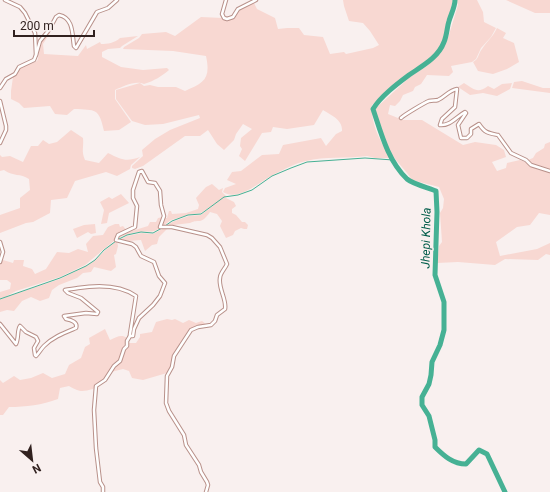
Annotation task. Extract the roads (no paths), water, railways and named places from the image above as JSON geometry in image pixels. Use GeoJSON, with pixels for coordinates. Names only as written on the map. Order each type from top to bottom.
{"type":"FeatureCollection","features":[{"type":"Feature","properties":{"kind":"street"},"geometry":{"type":"LineString","coordinates":[[5,0],[20,7],[25,13],[34,29],[36,55]]}},
{"type":"Feature","properties":{"kind":"street"},"geometry":{"type":"LineString","coordinates":[[0,88],[6,79],[15,74],[19,67],[34,60],[40,41],[49,30],[56,17],[59,15],[66,18],[71,25],[74,46],[76,48],[97,12],[108,8],[117,0]]}},
{"type":"Feature","properties":{"kind":"street"},"geometry":{"type":"LineString","coordinates":[[226,0],[222,14],[224,18],[227,19],[233,17],[238,9],[256,0]]}},
{"type":"Feature","properties":{"kind":"street"},"geometry":{"type":"LineString","coordinates":[[401,118],[403,115],[430,100],[440,99],[448,92],[457,89],[455,107],[442,119],[440,125],[450,123],[465,112],[466,113],[458,125],[461,138],[467,138],[471,134],[471,129],[478,124],[486,132],[498,135],[510,153],[526,160],[535,167],[550,171]]}},
{"type":"Feature","properties":{"kind":"street"},"geometry":{"type":"LineString","coordinates":[[0,101],[6,126],[6,130],[0,143]]}},
{"type":"Feature","properties":{"kind":"street"},"geometry":{"type":"LineString","coordinates":[[103,492],[103,487],[100,482],[96,448],[94,410],[96,386],[105,380],[114,366],[120,361],[124,349],[127,346],[127,341],[130,336],[133,336],[134,329],[140,316],[154,305],[160,296],[165,283],[159,276],[157,266],[153,261],[141,256],[136,247],[132,244],[116,240],[118,235],[135,227],[137,206],[133,198],[133,190],[140,171],[143,173],[148,182],[157,185],[160,191],[160,205],[164,216],[160,227],[172,227],[207,235],[220,247],[227,264],[220,279],[223,298],[226,304],[225,309],[217,315],[215,321],[210,325],[191,330],[174,356],[172,367],[167,376],[166,403],[169,411],[184,435],[186,445],[199,465],[208,484],[206,492]]}},
{"type":"Feature","properties":{"kind":"street"},"geometry":{"type":"LineString","coordinates":[[0,242],[3,252],[0,262]]}},
{"type":"Feature","properties":{"kind":"street"},"geometry":{"type":"LineString","coordinates":[[0,324],[16,344],[19,326],[26,332],[36,337],[38,341],[34,348],[36,356],[44,346],[53,339],[76,328],[75,323],[66,319],[64,316],[86,313],[97,314],[98,312],[81,298],[68,293],[65,290],[93,286],[116,287],[136,296],[132,312],[130,336]]}},
{"type":"Feature","properties":{"kind":"waterway","name":"Jhepi Khola"},"geometry":{"type":"LineString","coordinates":[[455,0],[445,39],[438,53],[390,90],[380,99],[373,109],[382,137],[400,172],[410,181],[436,191],[437,212],[435,275],[444,302],[444,330],[440,345],[432,362],[429,384],[422,397],[422,405],[429,416],[435,440],[435,447],[449,459],[461,464],[466,464],[479,450],[487,454],[505,492]]}},
{"type":"Feature","properties":{"kind":"waterway"},"geometry":{"type":"LineString","coordinates":[[165,226],[172,221],[188,215],[201,214],[224,197],[238,195],[252,190],[272,176],[307,162],[365,158],[393,160]]}},
{"type":"Feature","properties":{"kind":"waterway"},"geometry":{"type":"LineString","coordinates":[[119,239],[127,235],[141,232],[153,233],[162,228]]}},
{"type":"Feature","properties":{"kind":"waterway"},"geometry":{"type":"LineString","coordinates":[[0,299],[60,278],[86,266],[116,241]]}}]}
